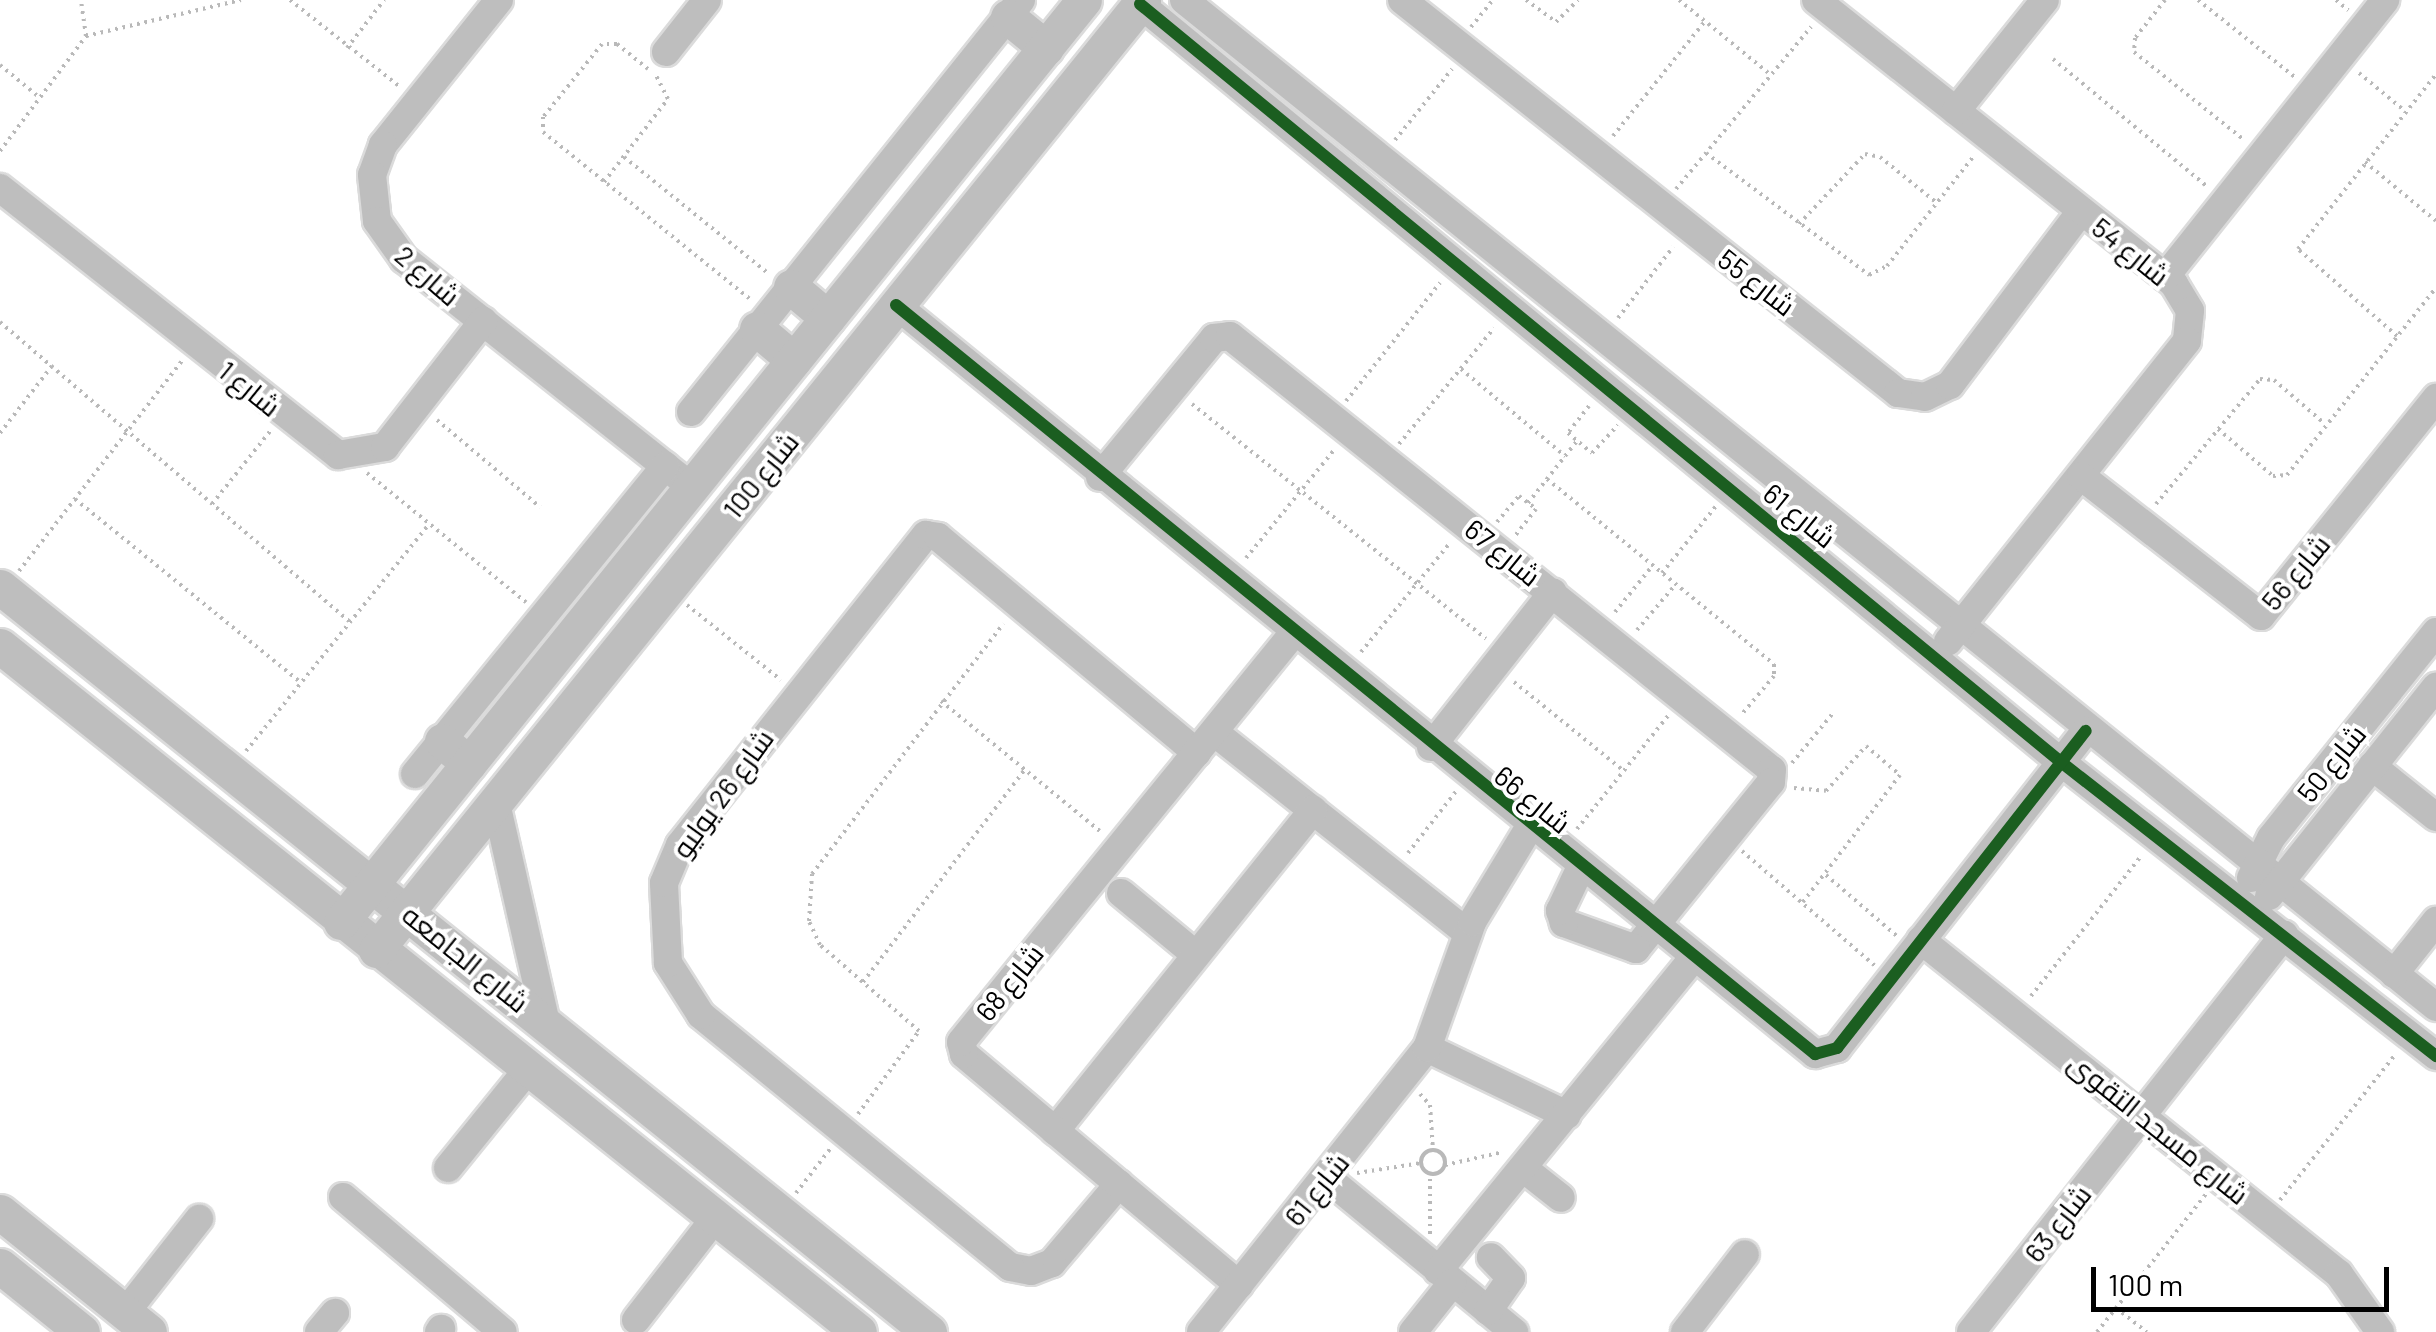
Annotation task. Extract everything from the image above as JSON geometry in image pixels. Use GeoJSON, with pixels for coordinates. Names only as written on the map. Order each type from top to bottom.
{"type":"FeatureCollection","features":[{"type":"Feature","properties":{"kind":"main road","name":"شارع 100"},"geometry":{"type":"LineString","coordinates":[[341,922],[373,883],[456,752],[531,687],[678,477],[794,360],[1084,0]]}},
{"type":"Feature","properties":{"kind":"main road","name":"شارع 100"},"geometry":{"type":"LineString","coordinates":[[376,950],[1141,2]]}},
{"type":"Feature","properties":{"kind":"main road"},"geometry":{"type":"LineString","coordinates":[[1015,8],[1046,48]]}},
{"type":"Feature","properties":{"kind":"main road"},"geometry":{"type":"LineString","coordinates":[[984,124],[1020,152]]}},
{"type":"Feature","properties":{"kind":"main road"},"geometry":{"type":"LineString","coordinates":[[790,288],[828,318]]}},
{"type":"Feature","properties":{"kind":"main road"},"geometry":{"type":"LineString","coordinates":[[763,322],[794,360]]}},
{"type":"Feature","properties":{"kind":"main road","name":"شارع الجامعه"},"geometry":{"type":"LineString","coordinates":[[2,589],[929,1332]]}},
{"type":"Feature","properties":{"kind":"main road","name":"شارع الجامعه"},"geometry":{"type":"LineString","coordinates":[[0,646],[858,1332]]}},
{"type":"Feature","properties":{"kind":"main road"},"geometry":{"type":"LineString","coordinates":[[531,687],[566,716]]}},
{"type":"Feature","properties":{"kind":"main road"},"geometry":{"type":"LineString","coordinates":[[0,1212],[137,1322]]}},
{"type":"Feature","properties":{"kind":"main road"},"geometry":{"type":"LineString","coordinates":[[0,1266],[82,1332]]}},
{"type":"Feature","properties":{"kind":"main road"},"geometry":{"type":"LineString","coordinates":[[827,1306],[854,1272]]}},
{"type":"Feature","properties":{"kind":"street","name":"شارع 2"},"geometry":{"type":"LineString","coordinates":[[499,0],[418,100],[376,160],[377,221],[404,258],[678,477]]}},
{"type":"Feature","properties":{"kind":"street"},"geometry":{"type":"LineString","coordinates":[[666,52],[707,0]]}},
{"type":"Feature","properties":{"kind":"street","name":"شارع 61"},"geometry":{"type":"LineString","coordinates":[[1184,0],[1958,630],[2436,1007]]}},
{"type":"Feature","properties":{"kind":"street","name":"شارع 55"},"geometry":{"type":"LineString","coordinates":[[1402,0],[1898,393],[1925,397],[1950,385],[2081,211]]}},
{"type":"Feature","properties":{"kind":"street"},"geometry":{"type":"LineString","coordinates":[[1956,111],[2045,0]]}},
{"type":"Feature","properties":{"kind":"street"},"geometry":{"type":"LineString","coordinates":[[2165,277],[2385,0]]}},
{"type":"Feature","properties":{"kind":"street","name":"شارع 61"},"geometry":{"type":"LineString","coordinates":[[1141,2],[2061,762],[2436,1056]]}},
{"type":"Feature","properties":{"kind":"street","name":"شارع 54"},"geometry":{"type":"LineString","coordinates":[[1822,4],[2165,277],[2190,311],[2187,341],[1935,659]]}},
{"type":"Feature","properties":{"kind":"street"},"geometry":{"type":"LineString","coordinates":[[691,412],[1015,8]]}},
{"type":"Feature","properties":{"kind":"street","name":"شارع 1"},"geometry":{"type":"LineString","coordinates":[[0,188],[283,415],[348,457]]}},
{"type":"Feature","properties":{"kind":"street","name":"شارع 66"},"geometry":{"type":"LineString","coordinates":[[896,305],[1100,478],[1467,777],[1821,1055],[1837,1048],[2086,731]]}},
{"type":"Feature","properties":{"kind":"street"},"geometry":{"type":"LineString","coordinates":[[348,457],[385,446],[483,321]]}},
{"type":"Feature","properties":{"kind":"street","name":"شارع 67"},"geometry":{"type":"LineString","coordinates":[[1100,478],[1173,389],[1225,334],[1728,732],[1772,776]]}},
{"type":"Feature","properties":{"kind":"street","name":"شارع 56"},"geometry":{"type":"LineString","coordinates":[[2080,476],[2260,616],[2436,398]]}},
{"type":"Feature","properties":{"kind":"street"},"geometry":{"type":"LineString","coordinates":[[416,774],[456,752],[543,616],[678,477]]}},
{"type":"Feature","properties":{"kind":"street","name":"شارع 26 يوليو"},"geometry":{"type":"LineString","coordinates":[[1119,1184],[1052,1263],[1020,1271],[701,1015],[676,982],[660,923],[664,883],[680,845],[797,692],[926,536],[1206,742],[1313,810],[1468,933]]}},
{"type":"Feature","properties":{"kind":"street"},"geometry":{"type":"LineString","coordinates":[[1431,747],[1553,592]]}},
{"type":"Feature","properties":{"kind":"street","name":"شارع 50"},"geometry":{"type":"LineString","coordinates":[[2249,908],[2268,873],[2436,632]]}},
{"type":"Feature","properties":{"kind":"street","name":"شارع 68"},"geometry":{"type":"LineString","coordinates":[[1239,1285],[964,1054],[961,1042],[1292,634]]}},
{"type":"Feature","properties":{"kind":"street","name":"شارع 50"},"geometry":{"type":"LineString","coordinates":[[2268,873],[2372,766],[2436,687]]}},
{"type":"Feature","properties":{"kind":"street"},"geometry":{"type":"LineString","coordinates":[[2372,766],[2436,817]]}},
{"type":"Feature","properties":{"kind":"street"},"geometry":{"type":"LineString","coordinates":[[1570,860],[1560,911],[1570,928],[1629,952],[1727,838],[1772,776]]}},
{"type":"Feature","properties":{"kind":"street"},"geometry":{"type":"LineString","coordinates":[[496,803],[546,1022]]}},
{"type":"Feature","properties":{"kind":"street"},"geometry":{"type":"LineString","coordinates":[[1056,1130],[1313,810]]}},
{"type":"Feature","properties":{"kind":"street","name":"شارع 61"},"geometry":{"type":"LineString","coordinates":[[1201,1332],[1427,1048],[1468,933],[1530,828]]}},
{"type":"Feature","properties":{"kind":"street"},"geometry":{"type":"LineString","coordinates":[[1121,894],[1196,955]]}},
{"type":"Feature","properties":{"kind":"street"},"geometry":{"type":"LineString","coordinates":[[2394,974],[2436,921]]}},
{"type":"Feature","properties":{"kind":"street","name":"شارع 63"},"geometry":{"type":"LineString","coordinates":[[1971,1332],[2284,935]]}},
{"type":"Feature","properties":{"kind":"street","name":"شارع مسجد التقوى"},"geometry":{"type":"LineString","coordinates":[[1917,945],[2017,1014],[2339,1274],[2380,1332]]}},
{"type":"Feature","properties":{"kind":"street"},"geometry":{"type":"LineString","coordinates":[[1413,1332],[1440,1272],[1694,958]]}},
{"type":"Feature","properties":{"kind":"street"},"geometry":{"type":"LineString","coordinates":[[1427,1048],[1567,1114]]}},
{"type":"Feature","properties":{"kind":"street"},"geometry":{"type":"LineString","coordinates":[[448,1168],[529,1068]]}},
{"type":"Feature","properties":{"kind":"street"},"geometry":{"type":"LineString","coordinates":[[1523,1168],[1561,1198]]}},
{"type":"Feature","properties":{"kind":"street"},"geometry":{"type":"LineString","coordinates":[[1326,1177],[1514,1332]]}},
{"type":"Feature","properties":{"kind":"street"},"geometry":{"type":"LineString","coordinates":[[343,1197],[503,1332]]}},
{"type":"Feature","properties":{"kind":"street"},"geometry":{"type":"LineString","coordinates":[[636,1320],[716,1217]]}},
{"type":"Feature","properties":{"kind":"street"},"geometry":{"type":"LineString","coordinates":[[137,1322],[200,1219]]}},
{"type":"Feature","properties":{"kind":"street"},"geometry":{"type":"LineString","coordinates":[[1684,1332],[1746,1254]]}},
{"type":"Feature","properties":{"kind":"street"},"geometry":{"type":"LineString","coordinates":[[1488,1312],[1511,1278],[1491,1257]]}},
{"type":"Feature","properties":{"kind":"path"},"geometry":{"type":"LineString","coordinates":[[81,0],[86,36]]}},
{"type":"Feature","properties":{"kind":"path"},"geometry":{"type":"LineString","coordinates":[[0,151],[86,36],[241,0]]}},
{"type":"Feature","properties":{"kind":"path"},"geometry":{"type":"LineString","coordinates":[[290,0],[418,100]]}},
{"type":"Feature","properties":{"kind":"path"},"geometry":{"type":"LineString","coordinates":[[347,48],[384,0]]}},
{"type":"Feature","properties":{"kind":"path"},"geometry":{"type":"LineString","coordinates":[[1380,159],[1493,0]]}},
{"type":"Feature","properties":{"kind":"path"},"geometry":{"type":"LineString","coordinates":[[1526,0],[1556,22],[1578,0]]}},
{"type":"Feature","properties":{"kind":"path"},"geometry":{"type":"LineString","coordinates":[[1679,0],[1771,76]]}},
{"type":"Feature","properties":{"kind":"path"},"geometry":{"type":"LineString","coordinates":[[2165,0],[2135,38],[2134,52],[2263,154]]}},
{"type":"Feature","properties":{"kind":"path"},"geometry":{"type":"LineString","coordinates":[[2198,0],[2313,91]]}},
{"type":"Feature","properties":{"kind":"path"},"geometry":{"type":"LineString","coordinates":[[1662,206],[1771,76],[1822,4]]}},
{"type":"Feature","properties":{"kind":"path"},"geometry":{"type":"LineString","coordinates":[[1598,156],[1706,22]]}},
{"type":"Feature","properties":{"kind":"path"},"geometry":{"type":"LineString","coordinates":[[604,182],[669,90],[606,43],[541,123],[604,182],[763,322]]}},
{"type":"Feature","properties":{"kind":"path"},"geometry":{"type":"LineString","coordinates":[[2340,57],[2405,111]]}},
{"type":"Feature","properties":{"kind":"path"},"geometry":{"type":"LineString","coordinates":[[2053,60],[2226,202]]}},
{"type":"Feature","properties":{"kind":"path"},"geometry":{"type":"LineString","coordinates":[[0,65],[40,97]]}},
{"type":"Feature","properties":{"kind":"path"},"geometry":{"type":"LineString","coordinates":[[2398,336],[2297,251],[2436,74]]}},
{"type":"Feature","properties":{"kind":"path"},"geometry":{"type":"LineString","coordinates":[[1706,153],[1869,275],[1887,266],[1989,137]]}},
{"type":"Feature","properties":{"kind":"path"},"geometry":{"type":"LineString","coordinates":[[1798,225],[1865,154],[1880,157],[1937,203]]}},
{"type":"Feature","properties":{"kind":"path"},"geometry":{"type":"LineString","coordinates":[[624,156],[790,288]]}},
{"type":"Feature","properties":{"kind":"path"},"geometry":{"type":"LineString","coordinates":[[2365,162],[2436,221]]}},
{"type":"Feature","properties":{"kind":"path"},"geometry":{"type":"LineString","coordinates":[[1602,340],[1688,228]]}},
{"type":"Feature","properties":{"kind":"path"},"geometry":{"type":"LineString","coordinates":[[1227,581],[1301,491],[1342,423],[1455,264]]}},
{"type":"Feature","properties":{"kind":"path"},"geometry":{"type":"LineString","coordinates":[[2218,429],[2280,478],[2436,288]]}},
{"type":"Feature","properties":{"kind":"path"},"geometry":{"type":"LineString","coordinates":[[1387,459],[1510,309]]}},
{"type":"Feature","properties":{"kind":"path"},"geometry":{"type":"LineString","coordinates":[[0,322],[350,622]]}},
{"type":"Feature","properties":{"kind":"path"},"geometry":{"type":"LineString","coordinates":[[2,589],[196,344]]}},
{"type":"Feature","properties":{"kind":"path"},"geometry":{"type":"LineString","coordinates":[[0,432],[52,366]]}},
{"type":"Feature","properties":{"kind":"path"},"geometry":{"type":"LineString","coordinates":[[1461,369],[1565,456]]}},
{"type":"Feature","properties":{"kind":"path"},"geometry":{"type":"LineString","coordinates":[[2140,524],[2218,429],[2267,378],[2327,425]]}},
{"type":"Feature","properties":{"kind":"path"},"geometry":{"type":"LineString","coordinates":[[1605,387],[1569,431],[1576,441],[1594,454],[1631,408]]}},
{"type":"Feature","properties":{"kind":"path"},"geometry":{"type":"LineString","coordinates":[[1173,389],[1417,584],[1624,771]]}},
{"type":"Feature","properties":{"kind":"path"},"geometry":{"type":"LineString","coordinates":[[419,405],[540,506]]}},
{"type":"Feature","properties":{"kind":"path"},"geometry":{"type":"LineString","coordinates":[[212,504],[283,415]]}},
{"type":"Feature","properties":{"kind":"path"},"geometry":{"type":"LineString","coordinates":[[1528,502],[1576,441]]}},
{"type":"Feature","properties":{"kind":"path"},"geometry":{"type":"LineString","coordinates":[[348,457],[543,616]]}},
{"type":"Feature","properties":{"kind":"path"},"geometry":{"type":"LineString","coordinates":[[1547,479],[1774,664],[1774,676],[1728,732]]}},
{"type":"Feature","properties":{"kind":"path"},"geometry":{"type":"LineString","coordinates":[[1662,573],[1729,490]]}},
{"type":"Feature","properties":{"kind":"path"},"geometry":{"type":"LineString","coordinates":[[1342,675],[1417,584],[1536,509],[1517,496],[1485,538]]}},
{"type":"Feature","properties":{"kind":"path"},"geometry":{"type":"LineString","coordinates":[[75,499],[301,683]]}},
{"type":"Feature","properties":{"kind":"path"},"geometry":{"type":"LineString","coordinates":[[231,770],[429,524]]}},
{"type":"Feature","properties":{"kind":"path"},"geometry":{"type":"LineString","coordinates":[[1612,639],[1653,565]]}},
{"type":"Feature","properties":{"kind":"path"},"geometry":{"type":"LineString","coordinates":[[1612,639],[1676,584]]}},
{"type":"Feature","properties":{"kind":"path"},"geometry":{"type":"LineString","coordinates":[[668,589],[797,692]]}},
{"type":"Feature","properties":{"kind":"path"},"geometry":{"type":"LineString","coordinates":[[781,1212],[919,1034],[813,934],[812,874],[1018,604]]}},
{"type":"Feature","properties":{"kind":"path"},"geometry":{"type":"LineString","coordinates":[[1570,860],[1624,771],[1684,697]]}},
{"type":"Feature","properties":{"kind":"path"},"geometry":{"type":"LineString","coordinates":[[942,701],[1120,847]]}},
{"type":"Feature","properties":{"kind":"path"},"geometry":{"type":"LineString","coordinates":[[1772,776],[1796,759],[1833,713]]}},
{"type":"Feature","properties":{"kind":"path"},"geometry":{"type":"LineString","coordinates":[[1772,776],[1822,793],[1866,746],[1897,770],[1899,786],[1804,902]]}},
{"type":"Feature","properties":{"kind":"path"},"geometry":{"type":"LineString","coordinates":[[863,982],[1025,770]]}},
{"type":"Feature","properties":{"kind":"path"},"geometry":{"type":"LineString","coordinates":[[1392,873],[1467,777]]}},
{"type":"Feature","properties":{"kind":"path"},"geometry":{"type":"LineString","coordinates":[[2017,1014],[2158,835]]}},
{"type":"Feature","properties":{"kind":"path"},"geometry":{"type":"LineString","coordinates":[[1727,838],[1890,979]]}},
{"type":"Feature","properties":{"kind":"path"},"geometry":{"type":"LineString","coordinates":[[1826,874],[1917,945]]}},
{"type":"Feature","properties":{"kind":"path"},"geometry":{"type":"LineString","coordinates":[[2268,1216],[2411,1035]]}},
{"type":"Feature","properties":{"kind":"path"},"geometry":{"type":"LineString","coordinates":[[1402,1082],[1430,1105],[1433,1150],[1445,1164]]}},
{"type":"Feature","properties":{"kind":"path"},"geometry":{"type":"LineString","coordinates":[[1430,1174],[1445,1164],[1544,1142]]}},
{"type":"Feature","properties":{"kind":"path"},"geometry":{"type":"LineString","coordinates":[[1326,1177],[1421,1163],[1433,1150]]}},
{"type":"Feature","properties":{"kind":"path"},"geometry":{"type":"LineString","coordinates":[[1421,1163],[1430,1174],[1440,1272]]}},
{"type":"Feature","properties":{"kind":"path"},"geometry":{"type":"LineString","coordinates":[[2097,1332],[2220,1177]]}},
{"type":"Feature","properties":{"kind":"path"},"geometry":{"type":"LineString","coordinates":[[2116,1308],[2147,1332]]}},
{"type":"Feature","properties":{"kind":"cycle path"},"geometry":{"type":"LineString","coordinates":[[1140,4],[2061,762],[2436,1056]]}},
{"type":"Feature","properties":{"kind":"cycle path"},"geometry":{"type":"LineString","coordinates":[[896,305],[1815,1054],[1837,1048],[2086,731]]}}]}
